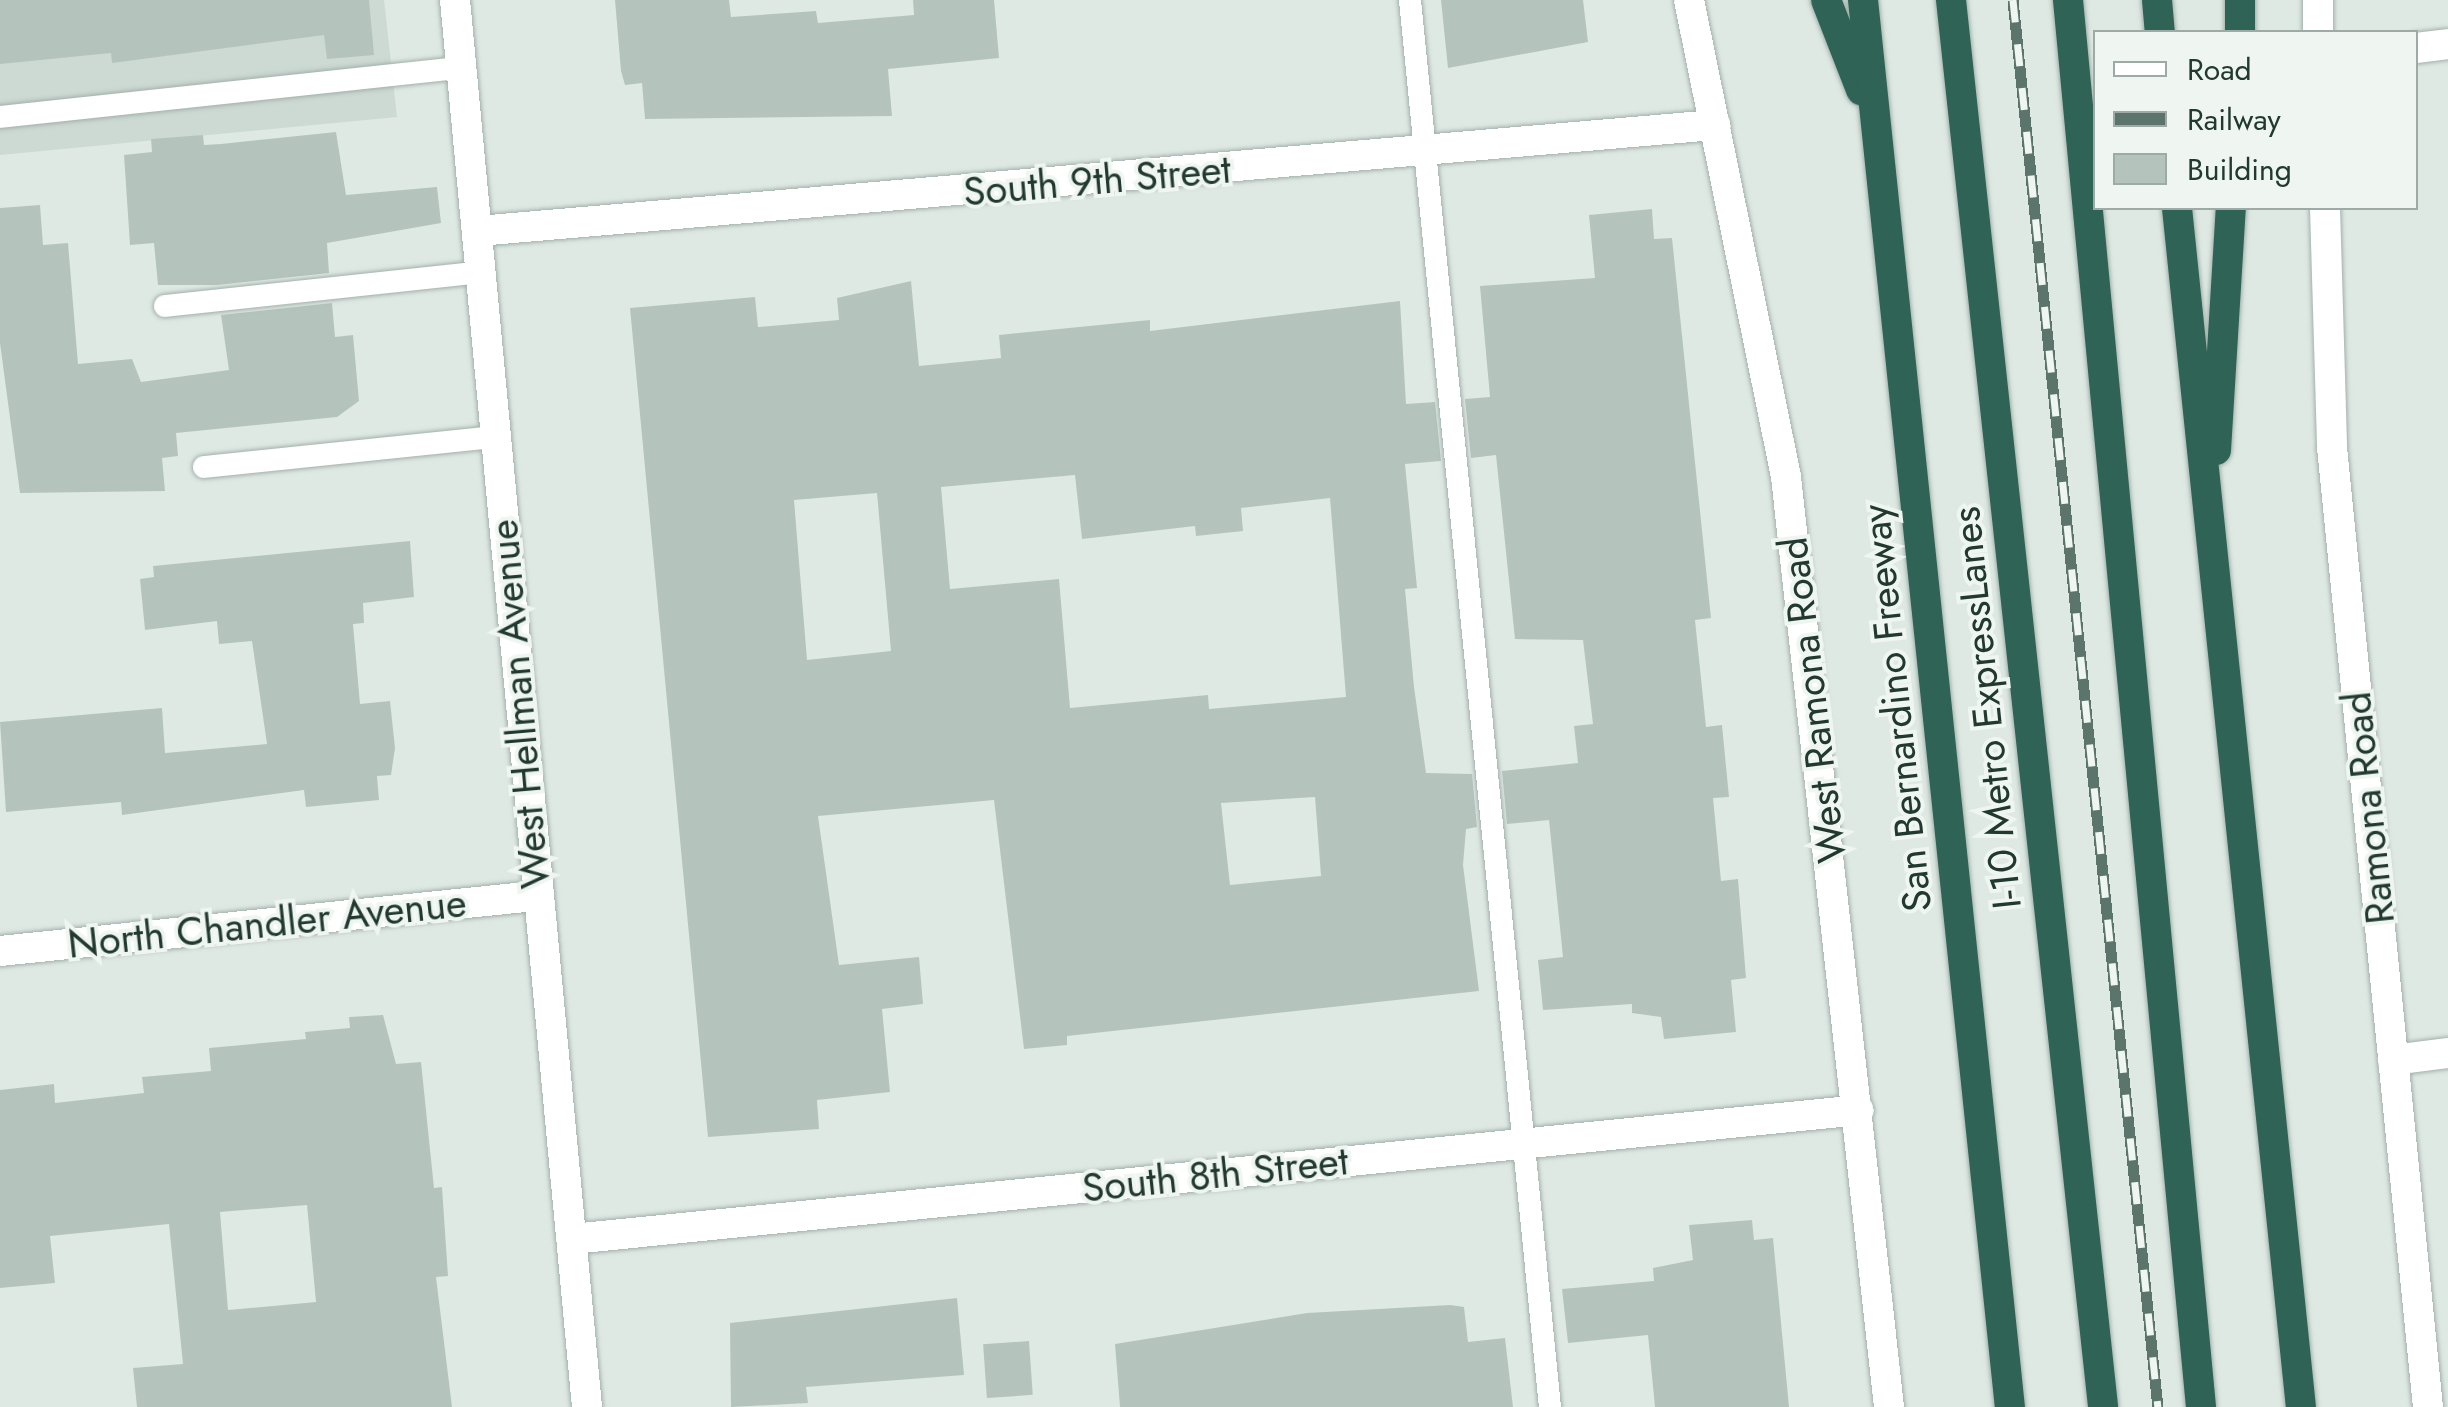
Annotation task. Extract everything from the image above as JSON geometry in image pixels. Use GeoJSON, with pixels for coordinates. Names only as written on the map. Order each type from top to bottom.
{"type":"FeatureCollection","features":[{"type":"Feature","properties":{"kind":"highway"},"geometry":{"type":"LineString","coordinates":[[1826,0],[1875,126]]}},
{"type":"Feature","properties":{"kind":"highway","name":"San Bernardino Freeway"},"geometry":{"type":"LineString","coordinates":[[1863,0],[2010,1407]]}},
{"type":"Feature","properties":{"kind":"highway","name":"I-10 Metro ExpressLanes"},"geometry":{"type":"LineString","coordinates":[[1951,0],[2103,1407]]}},
{"type":"Feature","properties":{"kind":"highway"},"geometry":{"type":"LineString","coordinates":[[2068,0],[2202,1407]]}},
{"type":"Feature","properties":{"kind":"highway"},"geometry":{"type":"LineString","coordinates":[[2156,0],[2160,30]]}},
{"type":"Feature","properties":{"kind":"highway"},"geometry":{"type":"LineString","coordinates":[[2240,0],[2240,30]]}},
{"type":"Feature","properties":{"kind":"highway"},"geometry":{"type":"LineString","coordinates":[[2177,210],[2301,1407]]}},
{"type":"Feature","properties":{"kind":"highway"},"geometry":{"type":"LineString","coordinates":[[2210,543],[2231,210]]}},
{"type":"Feature","properties":{"kind":"street","name":"West Hellman Avenue"},"geometry":{"type":"LineString","coordinates":[[456,0],[535,896],[587,1407]]}},
{"type":"Feature","properties":{"kind":"street","name":"West Ramona Road"},"geometry":{"type":"LineString","coordinates":[[1689,0],[1786,477],[1889,1407]]}},
{"type":"Feature","properties":{"kind":"street"},"geometry":{"type":"LineString","coordinates":[[2318,0],[2318,30]]}},
{"type":"Feature","properties":{"kind":"street"},"geometry":{"type":"LineString","coordinates":[[2418,48],[2448,44]]}},
{"type":"Feature","properties":{"kind":"street","name":"South 9th Street"},"geometry":{"type":"LineString","coordinates":[[478,232],[1715,126]]}},
{"type":"Feature","properties":{"kind":"street","name":"Ramona Road"},"geometry":{"type":"LineString","coordinates":[[2325,210],[2332,447],[2428,1407]]}},
{"type":"Feature","properties":{"kind":"street","name":"North Chandler Avenue"},"geometry":{"type":"LineString","coordinates":[[0,951],[535,896]]}},
{"type":"Feature","properties":{"kind":"street"},"geometry":{"type":"LineString","coordinates":[[2393,1060],[2448,1053]]}},
{"type":"Feature","properties":{"kind":"street","name":"South 8th Street"},"geometry":{"type":"LineString","coordinates":[[572,1239],[1859,1110]]}},
{"type":"Feature","properties":{"kind":"lane"},"geometry":{"type":"LineString","coordinates":[[1410,0],[1550,1407]]}},
{"type":"Feature","properties":{"kind":"lane"},"geometry":{"type":"LineString","coordinates":[[0,117],[462,68]]}},
{"type":"Feature","properties":{"kind":"lane"},"geometry":{"type":"LineString","coordinates":[[166,306],[482,272]]}},
{"type":"Feature","properties":{"kind":"lane"},"geometry":{"type":"LineString","coordinates":[[204,466],[496,437]]}},
{"type":"Feature","properties":{"kind":"shaded area"},"geometry":{"type":"Polygon","coordinates":[[[0,0],[384,0],[397,117],[0,155],[0,0]]]}},
{"type":"Feature","properties":{"kind":"building"},"geometry":{"type":"Polygon","coordinates":[[[0,0],[369,0],[374,55],[327,59],[324,35],[112,63],[111,53],[0,64],[0,0]]]}},
{"type":"Feature","properties":{"kind":"building"},"geometry":{"type":"Polygon","coordinates":[[[615,0],[729,0],[731,17],[816,11],[818,23],[914,15],[913,0],[994,0],[999,58],[888,69],[892,116],[645,119],[642,83],[625,85],[621,71],[615,0]]]}},
{"type":"Feature","properties":{"kind":"building"},"geometry":{"type":"Polygon","coordinates":[[[1441,0],[1583,0],[1588,42],[1448,68],[1441,0]]]}},
{"type":"Feature","properties":{"kind":"building"},"geometry":{"type":"Polygon","coordinates":[[[336,132],[346,195],[437,187],[441,223],[327,243],[329,273],[217,285],[158,285],[154,243],[130,245],[124,155],[152,152],[151,139],[203,135],[204,145],[336,132]]]}},
{"type":"Feature","properties":{"kind":"building"},"geometry":{"type":"Polygon","coordinates":[[[40,205],[43,245],[68,243],[78,364],[132,359],[141,382],[229,370],[221,315],[332,303],[335,337],[353,335],[359,401],[337,417],[176,433],[178,456],[162,458],[165,491],[20,493],[0,343],[0,208],[40,205]]]}},
{"type":"Feature","properties":{"kind":"building"},"geometry":{"type":"Polygon","coordinates":[[[1652,209],[1654,239],[1672,238],[1711,618],[1695,620],[1706,727],[1722,725],[1729,797],[1713,798],[1721,881],[1738,879],[1746,978],[1731,980],[1736,1032],[1664,1039],[1661,1017],[1632,1013],[1632,1004],[1543,1010],[1538,960],[1563,957],[1549,820],[1507,824],[1502,771],[1578,763],[1574,726],[1593,724],[1583,640],[1515,639],[1496,455],[1471,458],[1465,399],[1490,397],[1480,286],[1595,278],[1589,215],[1652,209]]]}},
{"type":"Feature","properties":{"kind":"building"},"geometry":{"type":"Polygon","coordinates":[[[911,281],[919,366],[1001,358],[999,335],[1150,320],[1150,331],[1400,301],[1406,404],[1435,402],[1441,461],[1405,464],[1417,588],[1405,589],[1414,687],[1426,773],[1472,774],[1477,827],[1466,829],[1463,865],[1479,991],[1067,1036],[1067,1045],[1024,1049],[994,800],[818,816],[839,965],[919,957],[923,1004],[882,1009],[890,1092],[817,1100],[819,1129],[708,1137],[630,308],[755,297],[758,327],[839,320],[837,298],[911,281]],[[1075,475],[941,487],[950,589],[1059,579],[1070,708],[1208,695],[1209,709],[1346,697],[1330,498],[1241,508],[1243,531],[1196,536],[1195,526],[1082,539],[1075,475]],[[877,493],[794,500],[807,660],[891,651],[877,493]],[[1315,797],[1221,803],[1230,885],[1321,876],[1315,797]]]}},
{"type":"Feature","properties":{"kind":"building"},"geometry":{"type":"Polygon","coordinates":[[[410,541],[414,597],[363,603],[364,623],[353,624],[360,704],[390,701],[395,748],[391,775],[377,776],[379,800],[306,807],[304,790],[122,815],[121,802],[6,812],[0,722],[162,708],[165,753],[267,744],[252,641],[219,644],[217,621],[145,630],[140,579],[154,577],[153,566],[410,541]]]}},
{"type":"Feature","properties":{"kind":"building"},"geometry":{"type":"Polygon","coordinates":[[[383,1015],[396,1064],[421,1062],[434,1188],[442,1187],[448,1276],[436,1277],[452,1407],[137,1407],[133,1368],[183,1364],[169,1224],[50,1236],[55,1283],[0,1288],[0,1090],[54,1084],[55,1103],[144,1093],[142,1077],[211,1071],[209,1048],[306,1039],[305,1032],[350,1028],[349,1017],[383,1015]],[[307,1205],[220,1212],[228,1310],[316,1302],[307,1205]]]}},
{"type":"Feature","properties":{"kind":"building"},"geometry":{"type":"Polygon","coordinates":[[[1752,1220],[1754,1240],[1773,1238],[1789,1407],[1655,1407],[1648,1335],[1568,1343],[1562,1289],[1654,1281],[1653,1268],[1693,1260],[1689,1225],[1752,1220]]]}},
{"type":"Feature","properties":{"kind":"building"},"geometry":{"type":"Polygon","coordinates":[[[957,1298],[964,1375],[806,1387],[808,1403],[731,1407],[730,1323],[957,1298]]]}},
{"type":"Feature","properties":{"kind":"building"},"geometry":{"type":"Polygon","coordinates":[[[1464,1307],[1468,1342],[1505,1338],[1513,1407],[1120,1407],[1115,1344],[1307,1313],[1464,1307]]]}},
{"type":"Feature","properties":{"kind":"building"},"geometry":{"type":"Polygon","coordinates":[[[1029,1341],[1033,1395],[987,1398],[983,1344],[1029,1341]]]}},
{"type":"Feature","properties":{"kind":"railway"},"geometry":{"type":"LineString","coordinates":[[2013,0],[2158,1407]]}}]}
